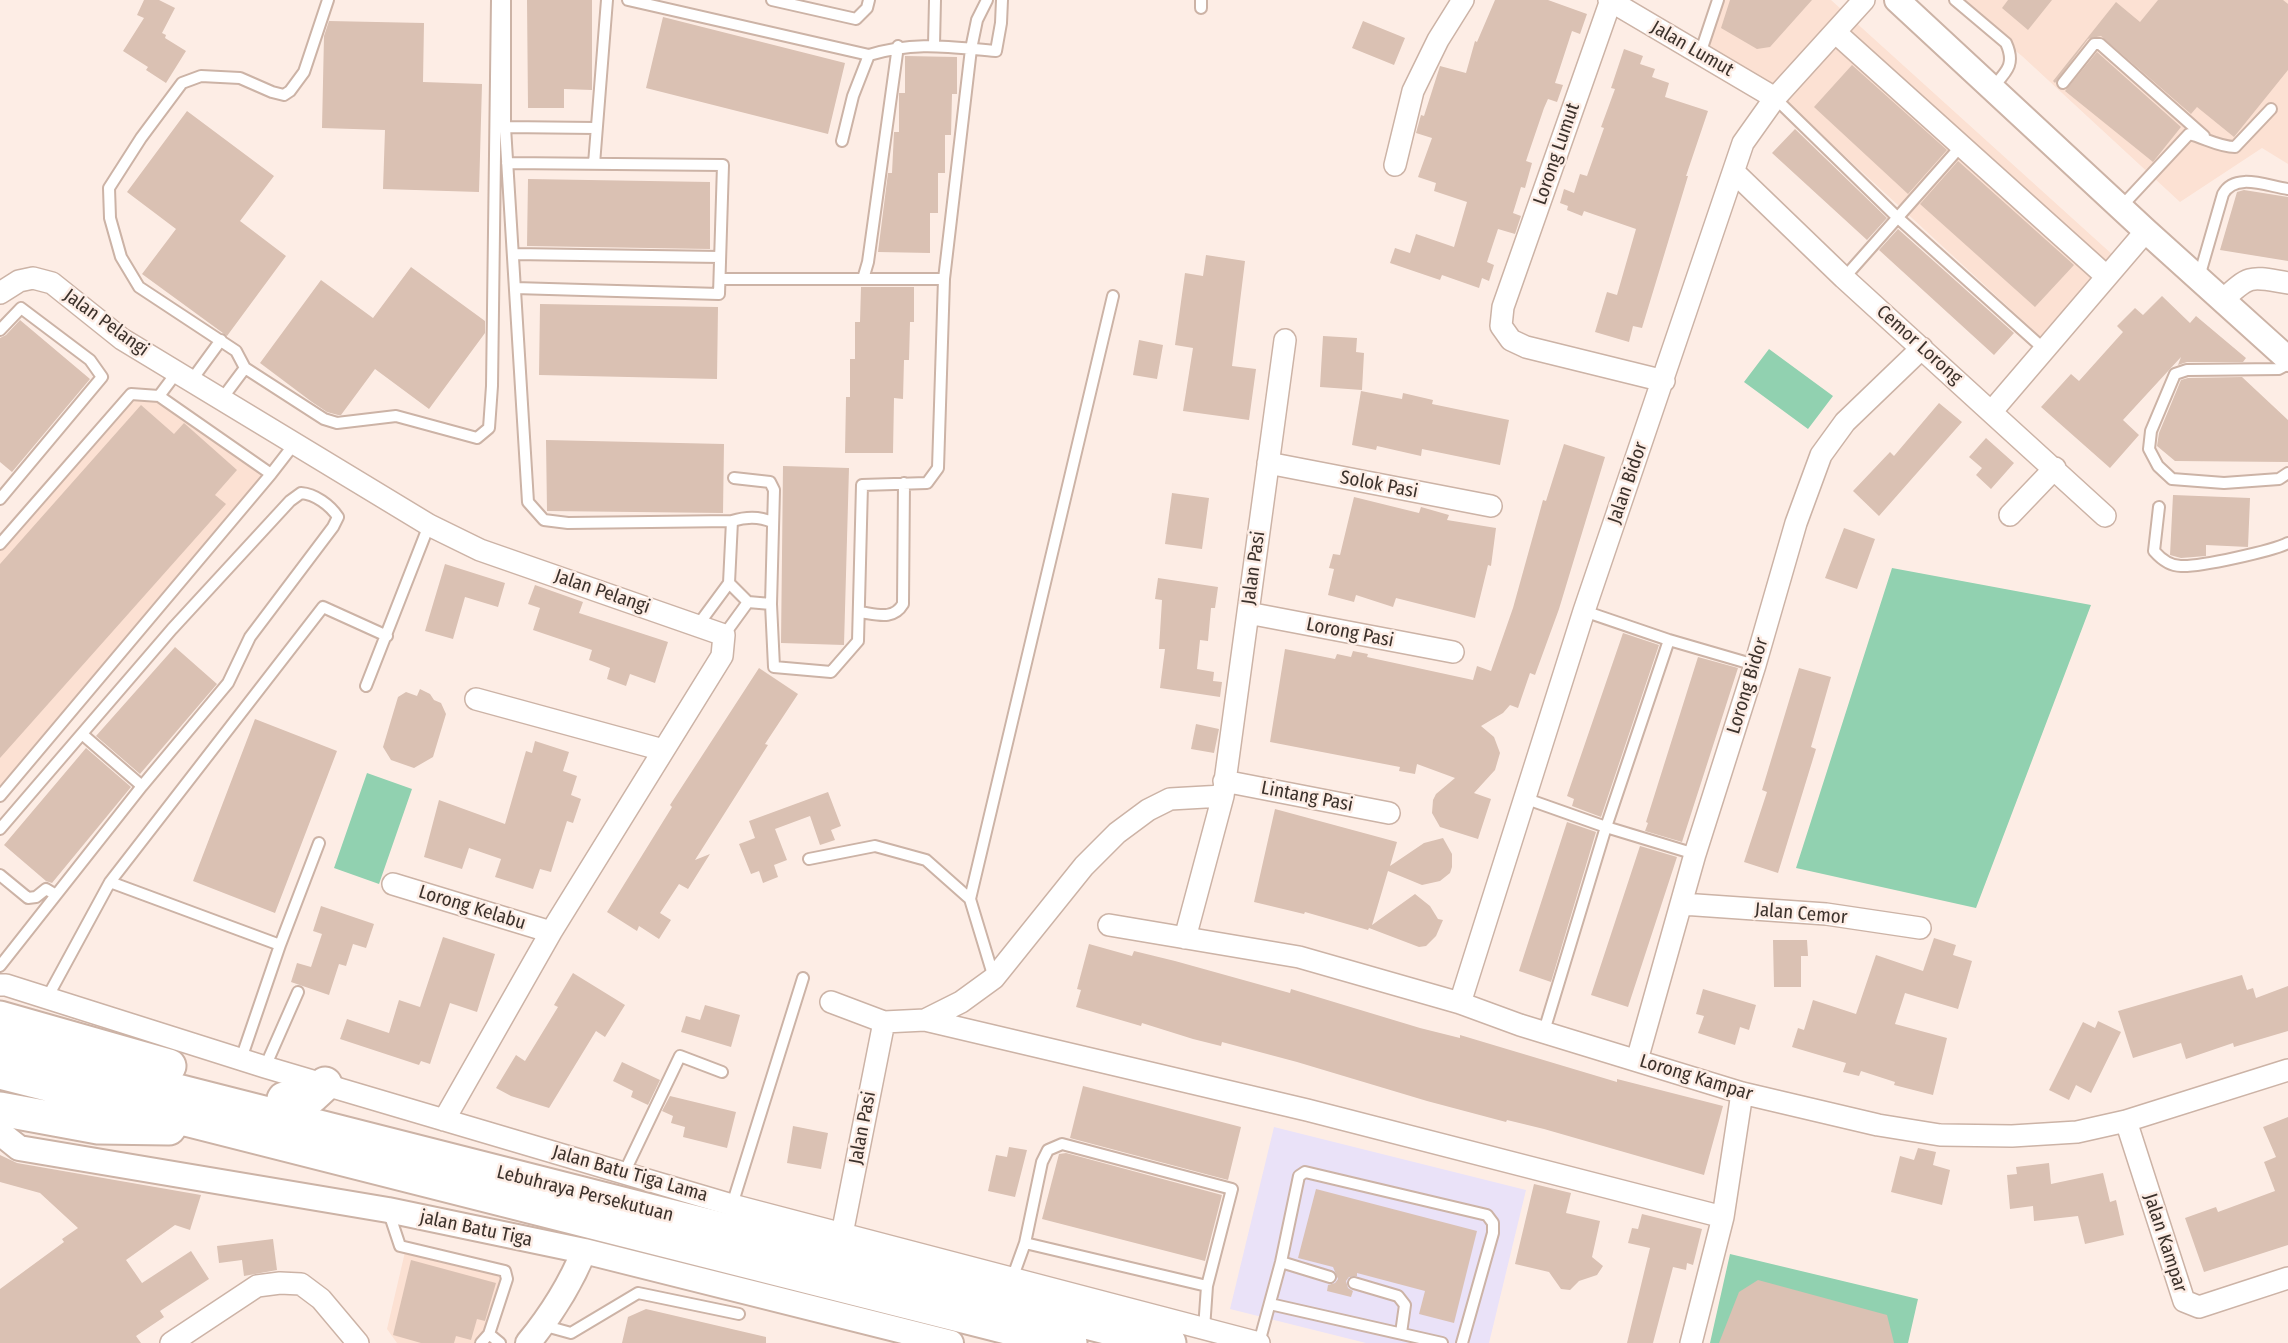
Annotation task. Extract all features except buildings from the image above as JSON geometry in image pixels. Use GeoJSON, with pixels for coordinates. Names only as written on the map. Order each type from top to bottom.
{"type":"FeatureCollection","features":[{"type":"Feature","properties":{"kind":"highway"},"geometry":{"type":"LineString","coordinates":[[0,1018],[284,1099],[355,1136]]}},
{"type":"Feature","properties":{"kind":"highway","name":"Lebuhraya Persekutuan"},"geometry":{"type":"LineString","coordinates":[[0,1046],[1169,1343]]}},
{"type":"Feature","properties":{"kind":"highway","name":"Lebuhraya Persekutuan"},"geometry":{"type":"LineString","coordinates":[[0,1072],[1070,1343]]}},
{"type":"Feature","properties":{"kind":"highway"},"geometry":{"type":"LineString","coordinates":[[284,1099],[312,1096],[326,1084]]}},
{"type":"Feature","properties":{"kind":"highway"},"geometry":{"type":"LineString","coordinates":[[0,1109],[98,1127],[230,1130]]}},
{"type":"Feature","properties":{"kind":"street"},"geometry":{"type":"LineString","coordinates":[[1395,165],[1413,91],[1438,40],[1463,0]]}},
{"type":"Feature","properties":{"kind":"street","name":"Jalan Lumut"},"geometry":{"type":"LineString","coordinates":[[1610,0],[1775,98]]}},
{"type":"Feature","properties":{"kind":"street","name":"Lorong Lumut"},"geometry":{"type":"LineString","coordinates":[[1610,0],[1503,307],[1502,326],[1511,340],[1526,347],[1664,381]]}},
{"type":"Feature","properties":{"kind":"street","name":"Jalan Bidor"},"geometry":{"type":"LineString","coordinates":[[1460,1003],[1584,611],[1743,143],[1775,98],[1864,0]]}},
{"type":"Feature","properties":{"kind":"street"},"geometry":{"type":"LineString","coordinates":[[1897,0],[2288,361]]}},
{"type":"Feature","properties":{"kind":"street"},"geometry":{"type":"LineString","coordinates":[[1835,32],[2106,276]]}},
{"type":"Feature","properties":{"kind":"street","name":"Cemor Lorong"},"geometry":{"type":"LineString","coordinates":[[1735,173],[1844,278],[2105,516]]}},
{"type":"Feature","properties":{"kind":"street"},"geometry":{"type":"LineString","coordinates":[[1992,411],[2146,231]]}},
{"type":"Feature","properties":{"kind":"street"},"geometry":{"type":"LineString","coordinates":[[2223,299],[2251,277],[2288,283]]}},
{"type":"Feature","properties":{"kind":"street","name":"Jalan Pelangi"},"geometry":{"type":"LineString","coordinates":[[0,293],[19,281],[33,278],[52,283],[122,339],[429,525],[480,550],[724,635]]}},
{"type":"Feature","properties":{"kind":"street","name":"Jalan Pasi"},"geometry":{"type":"LineString","coordinates":[[1185,938],[1224,788],[1285,340]]}},
{"type":"Feature","properties":{"kind":"street","name":"Lorong Bidor"},"geometry":{"type":"LineString","coordinates":[[1637,1060],[1695,854],[1755,665],[1796,523],[1821,455],[1844,422],[1922,348]]}},
{"type":"Feature","properties":{"kind":"street","name":"Solok Pasi"},"geometry":{"type":"LineString","coordinates":[[1268,463],[1491,506]]}},
{"type":"Feature","properties":{"kind":"street"},"geometry":{"type":"LineString","coordinates":[[2010,515],[2055,468]]}},
{"type":"Feature","properties":{"kind":"street","name":"Lorong Pasi"},"geometry":{"type":"LineString","coordinates":[[1248,613],[1453,652]]}},
{"type":"Feature","properties":{"kind":"street"},"geometry":{"type":"LineString","coordinates":[[444,1120],[551,932],[722,656],[724,635]]}},
{"type":"Feature","properties":{"kind":"street"},"geometry":{"type":"LineString","coordinates":[[476,699],[663,750]]}},
{"type":"Feature","properties":{"kind":"street"},"geometry":{"type":"LineString","coordinates":[[925,1020],[961,1002],[994,978],[1084,866],[1116,833],[1148,810],[1170,799],[1224,788]]}},
{"type":"Feature","properties":{"kind":"street","name":"Lintang Pasi"},"geometry":{"type":"LineString","coordinates":[[1224,788],[1390,813]]}},
{"type":"Feature","properties":{"kind":"street","name":"Lorong Kelabu"},"geometry":{"type":"LineString","coordinates":[[393,884],[551,932]]}},
{"type":"Feature","properties":{"kind":"street","name":"Jalan Cemor"},"geometry":{"type":"LineString","coordinates":[[1682,904],[1826,914],[1920,928]]}},
{"type":"Feature","properties":{"kind":"street","name":"Lorong Kampar"},"geometry":{"type":"LineString","coordinates":[[1109,925],[1299,957],[1460,1003],[1742,1093],[1878,1125],[1940,1135],[2012,1136],[2077,1132],[2126,1121],[2288,1070]]}},
{"type":"Feature","properties":{"kind":"street","name":"Jalan Batu Tiga Lama"},"geometry":{"type":"LineString","coordinates":[[2,978],[47,999],[265,1067],[732,1205],[1259,1343]]}},
{"type":"Feature","properties":{"kind":"street"},"geometry":{"type":"LineString","coordinates":[[831,1002],[884,1022],[925,1020],[1307,1110],[1723,1217]]}},
{"type":"Feature","properties":{"kind":"street","name":"Jalan Pasi"},"geometry":{"type":"LineString","coordinates":[[842,1234],[884,1022]]}},
{"type":"Feature","properties":{"kind":"street"},"geometry":{"type":"LineString","coordinates":[[1691,1343],[1723,1217],[1742,1093]]}},
{"type":"Feature","properties":{"kind":"street","name":"Jalan Kampar"},"geometry":{"type":"LineString","coordinates":[[2126,1121],[2184,1301],[2199,1307],[2288,1278]]}},
{"type":"Feature","properties":{"kind":"street","name":"jalan Batu Tiga"},"geometry":{"type":"LineString","coordinates":[[6,1142],[388,1210],[584,1251],[951,1343]]}},
{"type":"Feature","properties":{"kind":"street"},"geometry":{"type":"LineString","coordinates":[[535,1334],[576,1269],[584,1251]]}},
{"type":"Feature","properties":{"kind":"street"},"geometry":{"type":"LineString","coordinates":[[171,1343],[257,1286],[280,1283],[301,1284],[321,1299],[358,1343]]}},
{"type":"Feature","properties":{"kind":"lane"},"geometry":{"type":"LineString","coordinates":[[328,0],[304,72],[284,95],[240,78],[201,76],[182,83],[141,138],[109,188],[110,218],[121,257],[139,287],[236,351],[244,368],[324,419],[337,423],[396,416],[477,438],[489,428],[492,386],[497,0]]}},
{"type":"Feature","properties":{"kind":"lane"},"geometry":{"type":"LineString","coordinates":[[505,0],[505,127],[528,502],[544,520],[568,523],[732,521],[743,517],[764,518],[772,522]]}},
{"type":"Feature","properties":{"kind":"lane"},"geometry":{"type":"LineString","coordinates":[[594,164],[607,0]]}},
{"type":"Feature","properties":{"kind":"lane"},"geometry":{"type":"LineString","coordinates":[[628,0],[869,55],[898,46],[934,45],[996,51],[1002,23],[1002,0]]}},
{"type":"Feature","properties":{"kind":"lane"},"geometry":{"type":"LineString","coordinates":[[772,0],[856,19],[867,8],[869,0]]}},
{"type":"Feature","properties":{"kind":"lane"},"geometry":{"type":"LineString","coordinates":[[934,45],[936,0]]}},
{"type":"Feature","properties":{"kind":"lane"},"geometry":{"type":"LineString","coordinates":[[734,478],[770,482],[774,490],[771,604],[774,667],[831,672],[858,641],[862,485],[927,483],[938,468],[944,279],[971,49],[977,20],[987,0]]}},
{"type":"Feature","properties":{"kind":"lane"},"geometry":{"type":"LineString","coordinates":[[1700,54],[1718,0]]}},
{"type":"Feature","properties":{"kind":"lane"},"geometry":{"type":"LineString","coordinates":[[1955,0],[2006,43],[2011,53],[2006,72],[1992,88]]}},
{"type":"Feature","properties":{"kind":"lane"},"geometry":{"type":"LineString","coordinates":[[2063,83],[2094,44],[2100,44],[2206,138]]}},
{"type":"Feature","properties":{"kind":"lane"},"geometry":{"type":"LineString","coordinates":[[863,279],[868,262],[898,46]]}},
{"type":"Feature","properties":{"kind":"lane"},"geometry":{"type":"LineString","coordinates":[[842,141],[853,96],[869,55]]}},
{"type":"Feature","properties":{"kind":"lane"},"geometry":{"type":"LineString","coordinates":[[1775,98],[1897,217],[2045,349]]}},
{"type":"Feature","properties":{"kind":"lane"},"geometry":{"type":"LineString","coordinates":[[2120,208],[2189,134],[2206,138],[2224,147],[2235,147],[2272,109]]}},
{"type":"Feature","properties":{"kind":"lane"},"geometry":{"type":"LineString","coordinates":[[505,127],[595,128]]}},
{"type":"Feature","properties":{"kind":"lane"},"geometry":{"type":"LineString","coordinates":[[1844,278],[1961,146]]}},
{"type":"Feature","properties":{"kind":"lane"},"geometry":{"type":"LineString","coordinates":[[507,163],[723,165],[719,295],[515,288]]}},
{"type":"Feature","properties":{"kind":"lane"},"geometry":{"type":"LineString","coordinates":[[2199,277],[2228,185],[2239,181],[2288,189]]}},
{"type":"Feature","properties":{"kind":"lane"},"geometry":{"type":"LineString","coordinates":[[513,254],[720,257]]}},
{"type":"Feature","properties":{"kind":"lane"},"geometry":{"type":"LineString","coordinates":[[720,279],[944,279]]}},
{"type":"Feature","properties":{"kind":"lane"},"geometry":{"type":"LineString","coordinates":[[994,978],[970,899],[1113,296]]}},
{"type":"Feature","properties":{"kind":"lane"},"geometry":{"type":"LineString","coordinates":[[0,330],[20,308],[90,360],[102,377],[0,499]]}},
{"type":"Feature","properties":{"kind":"lane"},"geometry":{"type":"LineString","coordinates":[[159,396],[221,341]]}},
{"type":"Feature","properties":{"kind":"lane"},"geometry":{"type":"LineString","coordinates":[[2288,361],[2279,369],[2187,370],[2175,374],[2151,431],[2149,449],[2158,466],[2172,479],[2224,483],[2279,479],[2288,473]]}},
{"type":"Feature","properties":{"kind":"lane"},"geometry":{"type":"LineString","coordinates":[[221,400],[244,368]]}},
{"type":"Feature","properties":{"kind":"lane"},"geometry":{"type":"LineString","coordinates":[[0,544],[131,394],[159,396],[271,474]]}},
{"type":"Feature","properties":{"kind":"lane"},"geometry":{"type":"LineString","coordinates":[[0,796],[295,443]]}},
{"type":"Feature","properties":{"kind":"lane"},"geometry":{"type":"LineString","coordinates":[[859,612],[892,616],[902,604],[904,483]]}},
{"type":"Feature","properties":{"kind":"lane"},"geometry":{"type":"LineString","coordinates":[[0,830],[172,629],[290,501],[301,493],[310,494],[333,509],[338,517],[333,527],[250,637],[228,683],[56,895],[2,978]]}},
{"type":"Feature","properties":{"kind":"lane"},"geometry":{"type":"LineString","coordinates":[[2159,507],[2154,551],[2163,561],[2180,566],[2238,557],[2288,543]]}},
{"type":"Feature","properties":{"kind":"lane"},"geometry":{"type":"LineString","coordinates":[[698,625],[729,583],[732,521]]}},
{"type":"Feature","properties":{"kind":"lane"},"geometry":{"type":"LineString","coordinates":[[366,686],[429,525]]}},
{"type":"Feature","properties":{"kind":"lane"},"geometry":{"type":"LineString","coordinates":[[729,583],[748,602],[771,604]]}},
{"type":"Feature","properties":{"kind":"lane"},"geometry":{"type":"LineString","coordinates":[[724,635],[748,602]]}},
{"type":"Feature","properties":{"kind":"lane"},"geometry":{"type":"LineString","coordinates":[[47,999],[110,882],[323,607],[387,636]]}},
{"type":"Feature","properties":{"kind":"lane"},"geometry":{"type":"LineString","coordinates":[[1584,611],[1755,665]]}},
{"type":"Feature","properties":{"kind":"lane"},"geometry":{"type":"LineString","coordinates":[[1544,1031],[1606,827],[1669,640]]}},
{"type":"Feature","properties":{"kind":"lane"},"geometry":{"type":"LineString","coordinates":[[82,733],[142,786]]}},
{"type":"Feature","properties":{"kind":"lane"},"geometry":{"type":"LineString","coordinates":[[1524,798],[1695,854]]}},
{"type":"Feature","properties":{"kind":"lane"},"geometry":{"type":"LineString","coordinates":[[241,1059],[319,843]]}},
{"type":"Feature","properties":{"kind":"lane"},"geometry":{"type":"LineString","coordinates":[[809,859],[875,846],[926,860],[970,899]]}},
{"type":"Feature","properties":{"kind":"lane"},"geometry":{"type":"LineString","coordinates":[[0,875],[28,898],[36,897],[46,889],[56,895]]}},
{"type":"Feature","properties":{"kind":"lane"},"geometry":{"type":"LineString","coordinates":[[110,882],[280,945]]}},
{"type":"Feature","properties":{"kind":"lane"},"geometry":{"type":"LineString","coordinates":[[732,1205],[803,978]]}},
{"type":"Feature","properties":{"kind":"lane"},"geometry":{"type":"LineString","coordinates":[[265,1067],[298,992]]}},
{"type":"Feature","properties":{"kind":"lane"},"geometry":{"type":"LineString","coordinates":[[624,1173],[680,1056],[722,1072]]}},
{"type":"Feature","properties":{"kind":"lane"},"geometry":{"type":"LineString","coordinates":[[1012,1279],[1025,1243],[1042,1162],[1048,1150],[1062,1143],[1232,1189],[1207,1286],[1204,1329]]}},
{"type":"Feature","properties":{"kind":"lane"},"geometry":{"type":"LineString","coordinates":[[1259,1343],[1281,1262],[1299,1176],[1305,1172],[1487,1215],[1493,1223],[1493,1233],[1462,1343]]}},
{"type":"Feature","properties":{"kind":"lane"},"geometry":{"type":"LineString","coordinates":[[388,1210],[400,1246],[505,1272],[507,1279],[489,1334],[481,1343]]}},
{"type":"Feature","properties":{"kind":"lane"},"geometry":{"type":"LineString","coordinates":[[1025,1243],[1207,1286]]}},
{"type":"Feature","properties":{"kind":"lane"},"geometry":{"type":"LineString","coordinates":[[1281,1262],[1330,1277]]}},
{"type":"Feature","properties":{"kind":"lane"},"geometry":{"type":"LineString","coordinates":[[1354,1283],[1398,1296],[1405,1305],[1401,1333]]}},
{"type":"Feature","properties":{"kind":"lane"},"geometry":{"type":"LineString","coordinates":[[535,1334],[571,1333],[638,1293],[739,1314]]}},
{"type":"Feature","properties":{"kind":"lane"},"geometry":{"type":"LineString","coordinates":[[1270,1304],[1442,1343]]}},
{"type":"Feature","properties":{"kind":"lane"},"geometry":{"type":"LineString","coordinates":[[489,1334],[500,1343]]}},
{"type":"Feature","properties":{"kind":"shaded area"},"geometry":{"type":"Polygon","coordinates":[[[1723,0],[1831,0],[2114,256],[2044,340],[1768,85],[1706,51],[1723,0]]]}},
{"type":"Feature","properties":{"kind":"shaded area"},"geometry":{"type":"Polygon","coordinates":[[[1952,0],[2288,0],[2288,164],[2262,148],[2180,202],[2022,56],[1952,0]]]}},
{"type":"Feature","properties":{"kind":"shaded area"},"geometry":{"type":"Polygon","coordinates":[[[132,399],[157,400],[265,475],[0,787],[0,550],[132,399]]]}},
{"type":"Feature","properties":{"kind":"shaded area"},"geometry":{"type":"Polygon","coordinates":[[[1274,1127],[1526,1190],[1489,1343],[1366,1343],[1230,1309],[1274,1127]]]}},
{"type":"Feature","properties":{"kind":"shaded area"},"geometry":{"type":"Polygon","coordinates":[[[405,1252],[512,1278],[486,1343],[397,1343],[387,1329],[405,1252]]]}},
{"type":"Feature","properties":{"kind":"green space"},"geometry":{"type":"Polygon","coordinates":[[[1769,349],[1833,396],[1808,429],[1744,382],[1769,349]]]}},
{"type":"Feature","properties":{"kind":"green space"},"geometry":{"type":"Polygon","coordinates":[[[1892,568],[2091,605],[1976,908],[1796,868],[1892,568]]]}},
{"type":"Feature","properties":{"kind":"green space"},"geometry":{"type":"Polygon","coordinates":[[[367,773],[412,789],[379,884],[334,868],[367,773]]]}},
{"type":"Feature","properties":{"kind":"green space"},"geometry":{"type":"Polygon","coordinates":[[[1730,1254],[1918,1299],[1908,1343],[1710,1343],[1730,1254]]]}}]}
